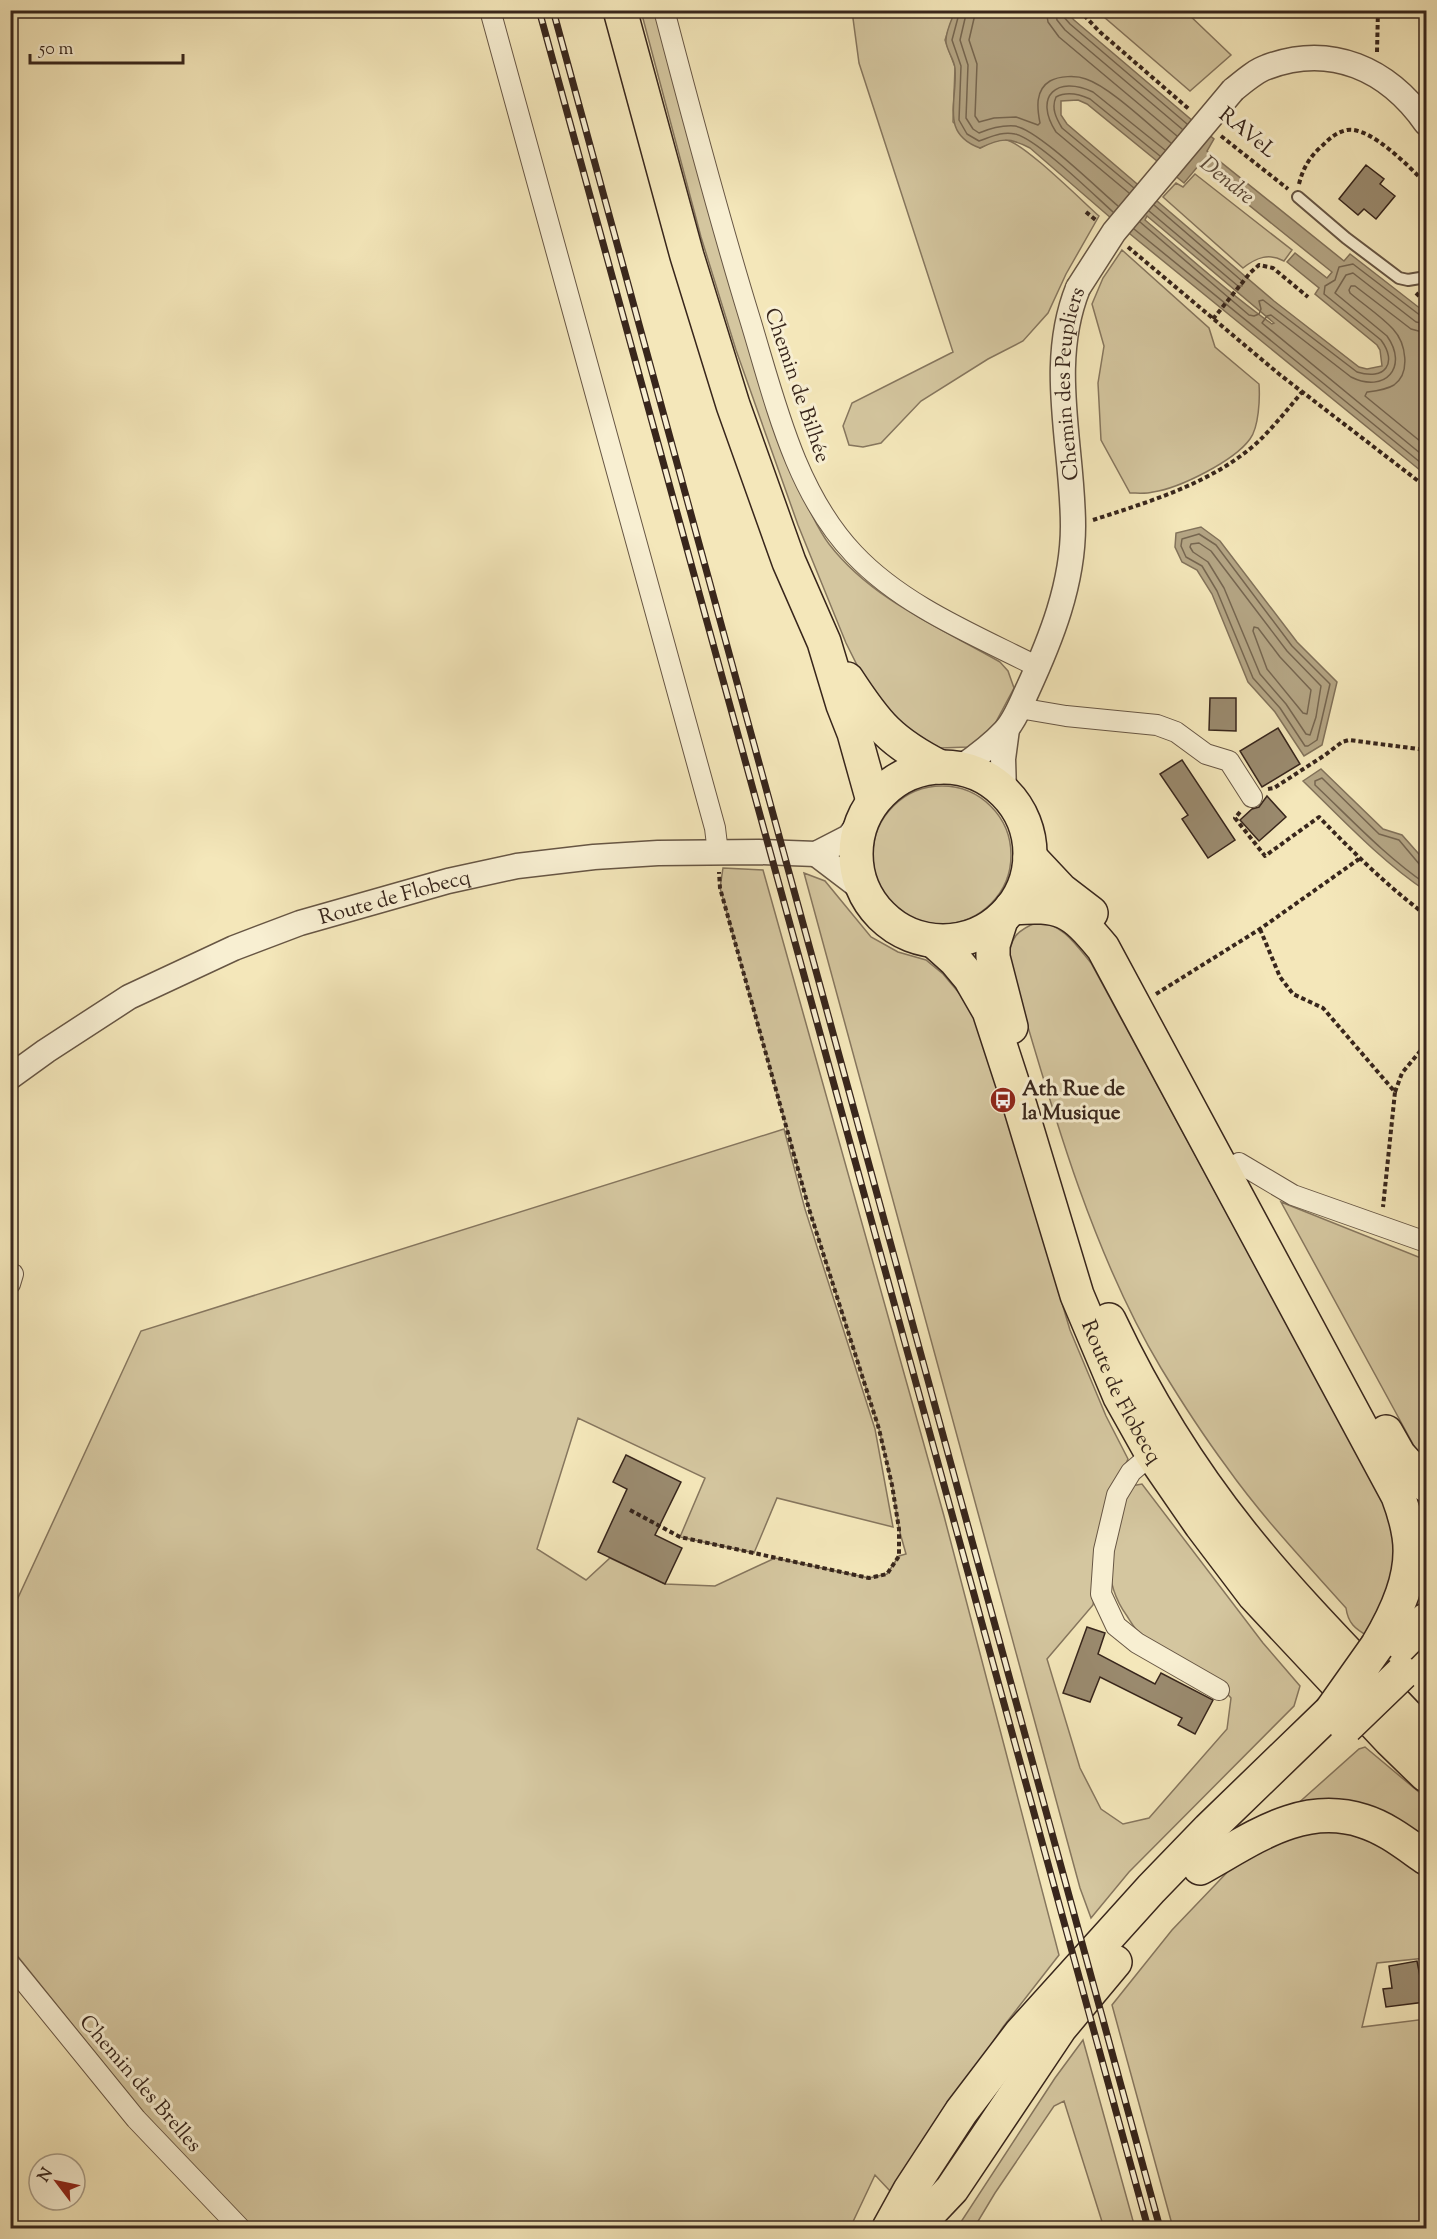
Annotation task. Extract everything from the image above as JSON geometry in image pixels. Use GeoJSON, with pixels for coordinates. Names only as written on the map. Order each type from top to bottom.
{"type":"FeatureCollection","features":[{"type":"Feature","properties":{"kind":"highway"},"geometry":{"type":"LineString","coordinates":[[620,10],[687,256],[733,405],[789,562],[824,642],[854,733],[868,809]]}},
{"type":"Feature","properties":{"kind":"highway"},"geometry":{"type":"LineString","coordinates":[[824,642],[876,722],[895,741],[913,753],[991,781],[1015,805],[1023,820],[1028,836],[1030,857],[1028,873],[1022,892],[1006,914],[986,930],[970,937],[934,942],[907,934],[884,919],[871,905],[862,889],[855,865],[856,841],[868,809],[886,787],[903,776],[921,769],[950,767]]}},
{"type":"Feature","properties":{"kind":"highway"},"geometry":{"type":"LineString","coordinates":[[1030,857],[1061,891],[1101,922],[1112,936],[1399,1455],[1426,1485]]}},
{"type":"Feature","properties":{"kind":"highway"},"geometry":{"type":"LineString","coordinates":[[1006,914],[1055,908],[1073,917],[1103,948],[1398,1496],[1410,1539],[1409,1563],[1389,1659]]}},
{"type":"Feature","properties":{"kind":"highway","name":"Route de Flobecq"},"geometry":{"type":"LineString","coordinates":[[1006,914],[993,945],[993,957],[1004,1004],[1069,1224],[1096,1294],[1123,1351],[1198,1476],[1241,1533],[1285,1585],[1426,1736]]}},
{"type":"Feature","properties":{"kind":"highway","name":"Route de Flobecq"},"geometry":{"type":"LineString","coordinates":[[934,942],[955,960],[970,978],[989,1011],[1077,1295],[1120,1397],[1152,1454],[1201,1525],[1254,1595],[1390,1740],[1426,1775]]}},
{"type":"Feature","properties":{"kind":"highway"},"geometry":{"type":"LineString","coordinates":[[924,2225],[952,2189],[1060,2028],[1111,1966],[1339,1719],[1389,1659],[1426,1620]]}},
{"type":"Feature","properties":{"kind":"highway"},"geometry":{"type":"LineString","coordinates":[[1389,1659],[1426,1649]]}},
{"type":"Feature","properties":{"kind":"highway"},"geometry":{"type":"LineString","coordinates":[[889,2229],[910,2190],[961,2112],[1021,2033],[1209,1828],[1339,1719]]}},
{"type":"Feature","properties":{"kind":"highway"},"geometry":{"type":"LineString","coordinates":[[1200,1868],[1254,1836],[1289,1821],[1314,1816],[1337,1816],[1363,1821],[1387,1831],[1426,1858]]}},
{"type":"Feature","properties":{"kind":"street"},"geometry":{"type":"LineString","coordinates":[[490,10],[715,828],[718,853]]}},
{"type":"Feature","properties":{"kind":"street","name":"Chemin de Bilhée"},"geometry":{"type":"LineString","coordinates":[[664,10],[728,244],[772,390],[793,451],[817,503],[832,529],[855,555],[882,579],[931,612],[1038,667]]}},
{"type":"Feature","properties":{"kind":"street","name":"Chemin des Peupliers"},"geometry":{"type":"LineString","coordinates":[[950,767],[984,751],[1007,729],[1038,667],[1065,591],[1073,526],[1062,359],[1065,327],[1078,288],[1114,232],[1233,90],[1265,67],[1322,57],[1350,62],[1376,74],[1402,93],[1426,123]]}},
{"type":"Feature","properties":{"kind":"street"},"geometry":{"type":"LineString","coordinates":[[1019,708],[1066,716],[1157,725],[1176,732],[1206,754],[1229,761],[1252,797]]}},
{"type":"Feature","properties":{"kind":"street","name":"Chemin des Peupliers"},"geometry":{"type":"LineString","coordinates":[[1004,792],[1003,759],[1007,729]]}},
{"type":"Feature","properties":{"kind":"street","name":"Route de Flobecq"},"geometry":{"type":"LineString","coordinates":[[10,1077],[129,997],[234,948],[300,923],[448,881],[517,866],[615,856],[718,853],[816,854],[849,837],[868,809]]}},
{"type":"Feature","properties":{"kind":"street"},"geometry":{"type":"LineString","coordinates":[[816,854],[862,889]]}},
{"type":"Feature","properties":{"kind":"street"},"geometry":{"type":"LineString","coordinates":[[1239,1163],[1293,1195],[1426,1242]]}},
{"type":"Feature","properties":{"kind":"street"},"geometry":{"type":"LineString","coordinates":[[10,1273],[13,1274],[10,1284]]}},
{"type":"Feature","properties":{"kind":"street"},"geometry":{"type":"LineString","coordinates":[[1152,1454],[1131,1472],[1117,1495],[1104,1550],[1101,1594],[1116,1626],[1137,1643],[1219,1689]]}},
{"type":"Feature","properties":{"kind":"street","name":"Chemin des Brelles"},"geometry":{"type":"LineString","coordinates":[[10,1964],[136,2119],[240,2229]]}},
{"type":"Feature","properties":{"kind":"lane"},"geometry":{"type":"LineString","coordinates":[[1298,197],[1346,238],[1399,278],[1408,280],[1426,276]]}},
{"type":"Feature","properties":{"kind":"path","name":"RAVeL"},"geometry":{"type":"LineString","coordinates":[[1079,10],[1100,32],[1194,113]]}},
{"type":"Feature","properties":{"kind":"path"},"geometry":{"type":"LineString","coordinates":[[1376,74],[1378,10]]}},
{"type":"Feature","properties":{"kind":"path"},"geometry":{"type":"LineString","coordinates":[[1298,197],[1303,171],[1314,152],[1333,136],[1348,130],[1375,138],[1426,184]]}},
{"type":"Feature","properties":{"kind":"path","name":"RAVeL"},"geometry":{"type":"LineString","coordinates":[[1218,134],[1298,197]]}},
{"type":"Feature","properties":{"kind":"path"},"geometry":{"type":"LineString","coordinates":[[1086,212],[1104,228]]}},
{"type":"Feature","properties":{"kind":"path"},"geometry":{"type":"LineString","coordinates":[[1122,243],[1302,392],[1426,487]]}},
{"type":"Feature","properties":{"kind":"path"},"geometry":{"type":"LineString","coordinates":[[1213,319],[1259,265],[1273,268],[1308,297]]}},
{"type":"Feature","properties":{"kind":"path"},"geometry":{"type":"LineString","coordinates":[[1073,526],[1157,500],[1211,475],[1258,441],[1302,392]]}},
{"type":"Feature","properties":{"kind":"path"},"geometry":{"type":"LineString","coordinates":[[1426,750],[1349,740],[1342,742],[1274,788],[1262,790],[1252,797],[1235,818],[1265,856],[1319,817],[1359,859],[1394,891],[1426,915]]}},
{"type":"Feature","properties":{"kind":"path"},"geometry":{"type":"LineString","coordinates":[[630,1510],[680,1537],[869,1578],[887,1574],[899,1556],[892,1485],[879,1429],[809,1209],[756,1021],[720,888],[718,853]]}},
{"type":"Feature","properties":{"kind":"path"},"geometry":{"type":"LineString","coordinates":[[1148,999],[1260,929],[1359,859]]}},
{"type":"Feature","properties":{"kind":"path"},"geometry":{"type":"LineString","coordinates":[[1260,929],[1280,977],[1293,994],[1323,1008],[1395,1092]]}},
{"type":"Feature","properties":{"kind":"path"},"geometry":{"type":"LineString","coordinates":[[1381,1226],[1395,1092],[1402,1073],[1426,1044]]}},
{"type":"Feature","properties":{"kind":"shaded area"},"geometry":{"type":"Polygon","coordinates":[[[641,11],[656,11],[804,500],[819,528],[846,564],[886,597],[1000,662],[1008,671],[1014,688],[990,733],[985,733],[968,747],[930,746],[900,726],[859,669],[846,643],[798,525],[736,350],[701,237],[641,11]]]}},
{"type":"Feature","properties":{"kind":"shaded area"},"geometry":{"type":"Polygon","coordinates":[[[852,11],[955,11],[945,40],[955,67],[953,122],[980,148],[999,140],[1014,143],[1039,161],[1099,216],[1066,274],[1048,313],[1023,341],[988,359],[921,401],[881,443],[863,447],[849,445],[843,426],[852,403],[953,352],[859,63],[852,11]]]}},
{"type":"Feature","properties":{"kind":"shaded area"},"geometry":{"type":"Polygon","coordinates":[[[1097,11],[1185,11],[1231,55],[1190,91],[1097,11]]]}},
{"type":"Feature","properties":{"kind":"shaded area"},"geometry":{"type":"Polygon","coordinates":[[[1195,174],[1292,250],[1284,261],[1273,257],[1263,257],[1243,268],[1163,197],[1176,183],[1183,187],[1195,174]]]}},
{"type":"Feature","properties":{"kind":"shaded area"},"geometry":{"type":"Polygon","coordinates":[[[1122,250],[1209,328],[1215,347],[1259,384],[1257,420],[1253,434],[1242,447],[1206,472],[1177,485],[1147,493],[1130,493],[1101,440],[1098,383],[1104,346],[1092,304],[1103,278],[1122,250]]]}},
{"type":"Feature","properties":{"kind":"shaded area"},"geometry":{"type":"Polygon","coordinates":[[[942,786],[968,792],[980,798],[990,807],[999,817],[1005,829],[1011,855],[1005,881],[999,893],[990,903],[980,912],[968,918],[942,924],[916,918],[904,912],[894,903],[885,893],[879,881],[873,855],[879,829],[885,817],[894,807],[904,798],[916,792],[942,786]]]}},
{"type":"Feature","properties":{"kind":"shaded area"},"geometry":{"type":"Polygon","coordinates":[[[723,868],[763,870],[944,1516],[1059,1955],[1003,2027],[891,2192],[875,2175],[850,2228],[240,2228],[146,2116],[11,1948],[11,1613],[141,1331],[784,1129],[805,1209],[875,1429],[893,1527],[777,1498],[754,1553],[680,1537],[705,1478],[578,1418],[537,1549],[586,1580],[610,1558],[665,1584],[715,1586],[775,1558],[869,1578],[887,1574],[899,1556],[906,1554],[879,1429],[809,1209],[720,888],[723,868]]]}},
{"type":"Feature","properties":{"kind":"shaded area"},"geometry":{"type":"Polygon","coordinates":[[[804,873],[825,881],[871,937],[898,952],[926,960],[943,974],[965,1000],[981,1031],[1070,1330],[1106,1416],[1128,1459],[1113,1492],[1093,1605],[1047,1659],[1080,1768],[1101,1809],[1123,1824],[1149,1818],[1227,1729],[1231,1698],[1211,1678],[1139,1632],[1118,1601],[1109,1568],[1110,1551],[1117,1518],[1131,1486],[1142,1484],[1263,1643],[1300,1686],[1294,1706],[1129,1872],[1091,1918],[1080,1888],[804,873]]]}},
{"type":"Feature","properties":{"kind":"shaded area"},"geometry":{"type":"Polygon","coordinates":[[[1038,922],[1062,931],[1091,963],[1386,1507],[1400,1541],[1399,1566],[1368,1636],[1353,1625],[1348,1618],[1346,1608],[1269,1521],[1209,1442],[1161,1368],[1135,1322],[1112,1273],[1055,1117],[1009,962],[1009,954],[1016,936],[1025,928],[1038,922]]]}},
{"type":"Feature","properties":{"kind":"shaded area"},"geometry":{"type":"Polygon","coordinates":[[[1281,1202],[1426,1260],[1426,1468],[1281,1202]]]}},
{"type":"Feature","properties":{"kind":"shaded area"},"geometry":{"type":"Polygon","coordinates":[[[1365,1747],[1426,1798],[1426,1849],[1286,1814],[1359,1749],[1365,1747]]]}},
{"type":"Feature","properties":{"kind":"shaded area"},"geometry":{"type":"Polygon","coordinates":[[[1318,1827],[1369,1836],[1426,1873],[1426,1958],[1377,1963],[1362,2027],[1426,2019],[1426,2228],[1173,2228],[1112,2005],[1172,1930],[1237,1862],[1260,1844],[1318,1827]]]}},
{"type":"Feature","properties":{"kind":"shaded area"},"geometry":{"type":"Polygon","coordinates":[[[1083,2040],[1135,2228],[1104,2228],[1064,2101],[1054,2106],[974,2228],[957,2228],[1055,2078],[1083,2040]]]}},
{"type":"Feature","properties":{"kind":"water","name":"Dendre"},"geometry":{"type":"Polygon","coordinates":[[[955,11],[1066,11],[1214,139],[1207,151],[1344,261],[1350,254],[1426,313],[1426,475],[1119,225],[1030,148],[1005,140],[980,148],[967,142],[959,134],[955,125],[953,103],[955,68],[946,38],[955,11]],[[1078,100],[1061,101],[1061,115],[1067,124],[1274,301],[1359,367],[1367,369],[1382,366],[1377,345],[1315,294],[1319,288],[1287,262],[1295,253],[1327,278],[1332,272],[1199,165],[1184,183],[1087,104],[1078,100]],[[1147,216],[1145,220],[1208,274],[1272,324],[1274,323],[1147,216]]]}},
{"type":"Feature","properties":{"kind":"water"},"geometry":{"type":"Polygon","coordinates":[[[1201,527],[1220,541],[1297,642],[1337,682],[1322,745],[1304,756],[1275,712],[1248,682],[1212,594],[1197,570],[1182,562],[1175,547],[1176,533],[1201,527]]]}},
{"type":"Feature","properties":{"kind":"water"},"geometry":{"type":"Polygon","coordinates":[[[1321,769],[1383,829],[1402,835],[1426,862],[1426,891],[1378,853],[1303,781],[1321,769]]]}},
{"type":"Feature","properties":{"kind":"building"},"geometry":{"type":"Polygon","coordinates":[[[1366,165],[1384,179],[1380,184],[1395,196],[1376,219],[1364,209],[1358,215],[1339,199],[1366,165]]]}},
{"type":"Feature","properties":{"kind":"building"},"geometry":{"type":"Polygon","coordinates":[[[1210,698],[1236,698],[1236,731],[1209,730],[1210,698]]]}},
{"type":"Feature","properties":{"kind":"building"},"geometry":{"type":"Polygon","coordinates":[[[1278,728],[1300,764],[1262,787],[1240,751],[1278,728]]]}},
{"type":"Feature","properties":{"kind":"building"},"geometry":{"type":"Polygon","coordinates":[[[1182,760],[1235,840],[1208,858],[1182,819],[1188,815],[1160,774],[1182,760]]]}},
{"type":"Feature","properties":{"kind":"building"},"geometry":{"type":"Polygon","coordinates":[[[1267,796],[1286,817],[1259,841],[1240,820],[1252,809],[1259,807],[1267,796]]]}},
{"type":"Feature","properties":{"kind":"building"},"geometry":{"type":"Polygon","coordinates":[[[626,1455],[681,1482],[655,1535],[682,1548],[665,1584],[598,1552],[627,1489],[613,1482],[626,1455]]]}},
{"type":"Feature","properties":{"kind":"building"},"geometry":{"type":"Polygon","coordinates":[[[1087,1627],[1105,1633],[1098,1654],[1155,1684],[1161,1673],[1213,1700],[1195,1734],[1178,1725],[1182,1718],[1100,1677],[1090,1702],[1063,1693],[1087,1627]]]}},
{"type":"Feature","properties":{"kind":"building"},"geometry":{"type":"Polygon","coordinates":[[[1417,1961],[1425,2002],[1386,2007],[1383,1989],[1392,1988],[1389,1966],[1417,1961]]]}},
{"type":"Feature","properties":{"kind":"railway"},"geometry":{"type":"LineString","coordinates":[[539,10],[1148,2228]]}},
{"type":"Feature","properties":{"kind":"railway"},"geometry":{"type":"LineString","coordinates":[[553,10],[1160,2228]]}},
{"type":"Feature","properties":{"kind":"place","name":"Ath Rue de la Musique"},"geometry":{"type":"Point","coordinates":[1003,1100]}}]}
